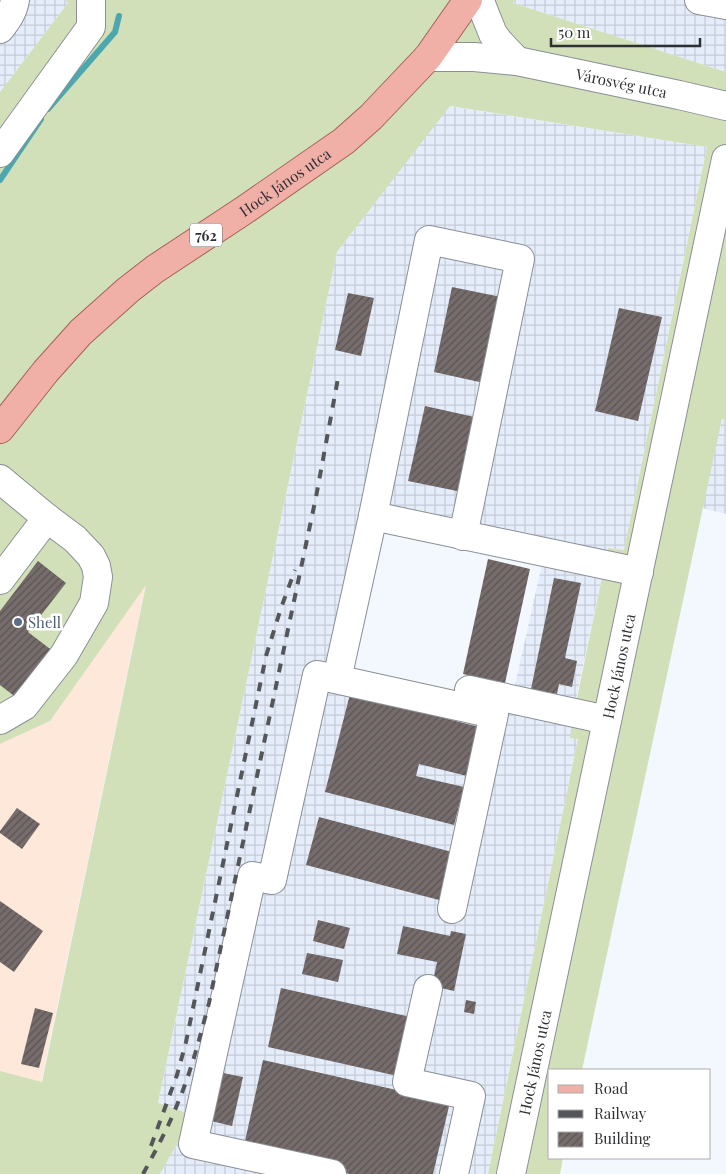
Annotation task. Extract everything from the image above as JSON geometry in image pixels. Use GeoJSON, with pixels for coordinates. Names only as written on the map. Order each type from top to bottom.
{"type":"FeatureCollection","features":[{"type":"Feature","properties":{"kind":"main road","name":"Hock János utca"},"geometry":{"type":"LineString","coordinates":[[0,429],[46,371],[81,332],[106,309],[155,269],[344,141],[371,118],[428,57],[468,0]]}},
{"type":"Feature","properties":{"kind":"street"},"geometry":{"type":"LineString","coordinates":[[0,29],[10,16],[15,0]]}},
{"type":"Feature","properties":{"kind":"street"},"geometry":{"type":"LineString","coordinates":[[0,153],[91,27],[91,0]]}},
{"type":"Feature","properties":{"kind":"street"},"geometry":{"type":"LineString","coordinates":[[480,0],[493,34],[498,42],[517,61]]}},
{"type":"Feature","properties":{"kind":"street"},"geometry":{"type":"LineString","coordinates":[[700,0],[726,5]]}},
{"type":"Feature","properties":{"kind":"street","name":"Városvég utca"},"geometry":{"type":"LineString","coordinates":[[428,57],[474,57],[517,61],[726,106]]}},
{"type":"Feature","properties":{"kind":"street","name":"Hock János utca"},"geometry":{"type":"LineString","coordinates":[[511,1174],[726,160]]}},
{"type":"Feature","properties":{"kind":"street"},"geometry":{"type":"LineString","coordinates":[[345,672],[373,516],[429,240],[520,259],[463,536]]}},
{"type":"Feature","properties":{"kind":"street"},"geometry":{"type":"LineString","coordinates":[[0,479],[46,518],[75,539],[91,556],[96,566],[98,577],[94,604],[64,654],[24,706],[0,720]]}},
{"type":"Feature","properties":{"kind":"street"},"geometry":{"type":"LineString","coordinates":[[373,516],[639,572]]}},
{"type":"Feature","properties":{"kind":"street"},"geometry":{"type":"LineString","coordinates":[[0,580],[46,518]]}},
{"type":"Feature","properties":{"kind":"street"},"geometry":{"type":"LineString","coordinates":[[345,672],[494,714],[452,909]]}},
{"type":"Feature","properties":{"kind":"street"},"geometry":{"type":"LineString","coordinates":[[332,1174],[193,1144],[252,876],[272,880],[317,675],[345,672],[607,720]]}},
{"type":"Feature","properties":{"kind":"street"},"geometry":{"type":"LineString","coordinates":[[428,989],[407,1082],[471,1096],[454,1174]]}},
{"type":"Feature","properties":{"kind":"shaded area"},"geometry":{"type":"Polygon","coordinates":[[[0,0],[65,0],[68,3],[0,92],[0,0]]]}},
{"type":"Feature","properties":{"kind":"shaded area"},"geometry":{"type":"Polygon","coordinates":[[[514,0],[726,0],[726,72],[513,3],[514,0]]]}},
{"type":"Feature","properties":{"kind":"shaded area"},"geometry":{"type":"Polygon","coordinates":[[[449,106],[707,147],[624,550],[608,548],[576,699],[515,685],[542,564],[376,529],[345,672],[572,722],[578,739],[488,1174],[160,1174],[178,1142],[187,1113],[158,1104],[337,252],[449,106]]]}},
{"type":"Feature","properties":{"kind":"shaded area"},"geometry":{"type":"Polygon","coordinates":[[[722,418],[726,419],[726,514],[702,508],[722,418]]]}},
{"type":"Feature","properties":{"kind":"shaded area"},"geometry":{"type":"Polygon","coordinates":[[[146,583],[41,1083],[0,1071],[0,744],[50,721],[146,583]]]}},
{"type":"Feature","properties":{"kind":"green space"},"geometry":{"type":"Polygon","coordinates":[[[65,0],[514,0],[513,3],[726,72],[726,419],[722,419],[582,1069],[548,1069],[548,1159],[563,1159],[560,1174],[488,1174],[578,739],[570,738],[572,722],[608,548],[624,550],[707,147],[450,106],[337,252],[158,1103],[187,1113],[178,1142],[160,1174],[0,1174],[0,1071],[42,1082],[146,585],[50,721],[0,744],[0,92],[68,3],[65,0]]]}},
{"type":"Feature","properties":{"kind":"building"},"geometry":{"type":"Polygon","coordinates":[[[452,287],[501,297],[484,383],[434,372],[452,287]]]}},
{"type":"Feature","properties":{"kind":"building"},"geometry":{"type":"Polygon","coordinates":[[[348,293],[374,298],[361,356],[335,350],[348,293]]]}},
{"type":"Feature","properties":{"kind":"building"},"geometry":{"type":"Polygon","coordinates":[[[619,308],[662,317],[638,421],[595,411],[619,308]]]}},
{"type":"Feature","properties":{"kind":"building"},"geometry":{"type":"Polygon","coordinates":[[[425,406],[479,418],[462,492],[408,481],[425,406]]]}},
{"type":"Feature","properties":{"kind":"building"},"geometry":{"type":"Polygon","coordinates":[[[488,559],[530,569],[505,683],[463,674],[488,559]]]}},
{"type":"Feature","properties":{"kind":"building","name":"Shell"},"geometry":{"type":"Polygon","coordinates":[[[38,561],[66,583],[28,632],[58,655],[22,702],[0,685],[0,611],[38,561]]]}},
{"type":"Feature","properties":{"kind":"building"},"geometry":{"type":"Polygon","coordinates":[[[554,578],[581,583],[565,658],[577,661],[572,687],[559,684],[557,694],[531,689],[554,578]]]}},
{"type":"Feature","properties":{"kind":"building"},"geometry":{"type":"Polygon","coordinates":[[[350,694],[483,728],[471,777],[419,764],[416,776],[464,787],[454,825],[325,792],[350,694]]]}},
{"type":"Feature","properties":{"kind":"building"},"geometry":{"type":"Polygon","coordinates":[[[17,808],[40,824],[22,849],[0,833],[17,808]]]}},
{"type":"Feature","properties":{"kind":"building"},"geometry":{"type":"Polygon","coordinates":[[[319,817],[452,852],[439,900],[306,865],[319,817]]]}},
{"type":"Feature","properties":{"kind":"building"},"geometry":{"type":"Polygon","coordinates":[[[0,901],[43,931],[14,972],[0,962],[0,901]]]}},
{"type":"Feature","properties":{"kind":"building"},"geometry":{"type":"Polygon","coordinates":[[[318,920],[350,928],[344,949],[313,941],[318,920]]]}},
{"type":"Feature","properties":{"kind":"building"},"geometry":{"type":"Polygon","coordinates":[[[403,926],[450,936],[451,931],[466,934],[454,991],[432,986],[437,962],[397,954],[403,926]]]}},
{"type":"Feature","properties":{"kind":"building"},"geometry":{"type":"Polygon","coordinates":[[[307,953],[343,960],[338,982],[302,974],[307,953]]]}},
{"type":"Feature","properties":{"kind":"building"},"geometry":{"type":"Polygon","coordinates":[[[281,988],[415,1018],[402,1077],[268,1047],[281,988]]]}},
{"type":"Feature","properties":{"kind":"building"},"geometry":{"type":"Polygon","coordinates":[[[466,1000],[476,1002],[474,1014],[464,1012],[466,1000]]]}},
{"type":"Feature","properties":{"kind":"building"},"geometry":{"type":"Polygon","coordinates":[[[35,1008],[53,1013],[39,1068],[21,1064],[35,1008]]]}},
{"type":"Feature","properties":{"kind":"building"},"geometry":{"type":"Polygon","coordinates":[[[263,1060],[450,1102],[433,1174],[350,1174],[243,1150],[263,1060]]]}},
{"type":"Feature","properties":{"kind":"building"},"geometry":{"type":"Polygon","coordinates":[[[218,1072],[243,1077],[232,1126],[207,1120],[218,1072]]]}},
{"type":"Feature","properties":{"kind":"waterway"},"geometry":{"type":"LineString","coordinates":[[48,109],[115,32],[119,16]]}},
{"type":"Feature","properties":{"kind":"waterway"},"geometry":{"type":"LineString","coordinates":[[0,180],[41,119]]}},
{"type":"Feature","properties":{"kind":"railway"},"geometry":{"type":"LineString","coordinates":[[143,1174],[167,1129],[184,1088],[209,1003],[316,497],[339,373]]}},
{"type":"Feature","properties":{"kind":"railway"},"geometry":{"type":"LineString","coordinates":[[151,1146],[177,1075],[186,1042],[266,656],[295,570]]}},
{"type":"Feature","properties":{"kind":"place","name":"Shell"},"geometry":{"type":"Point","coordinates":[18,622]}}]}
